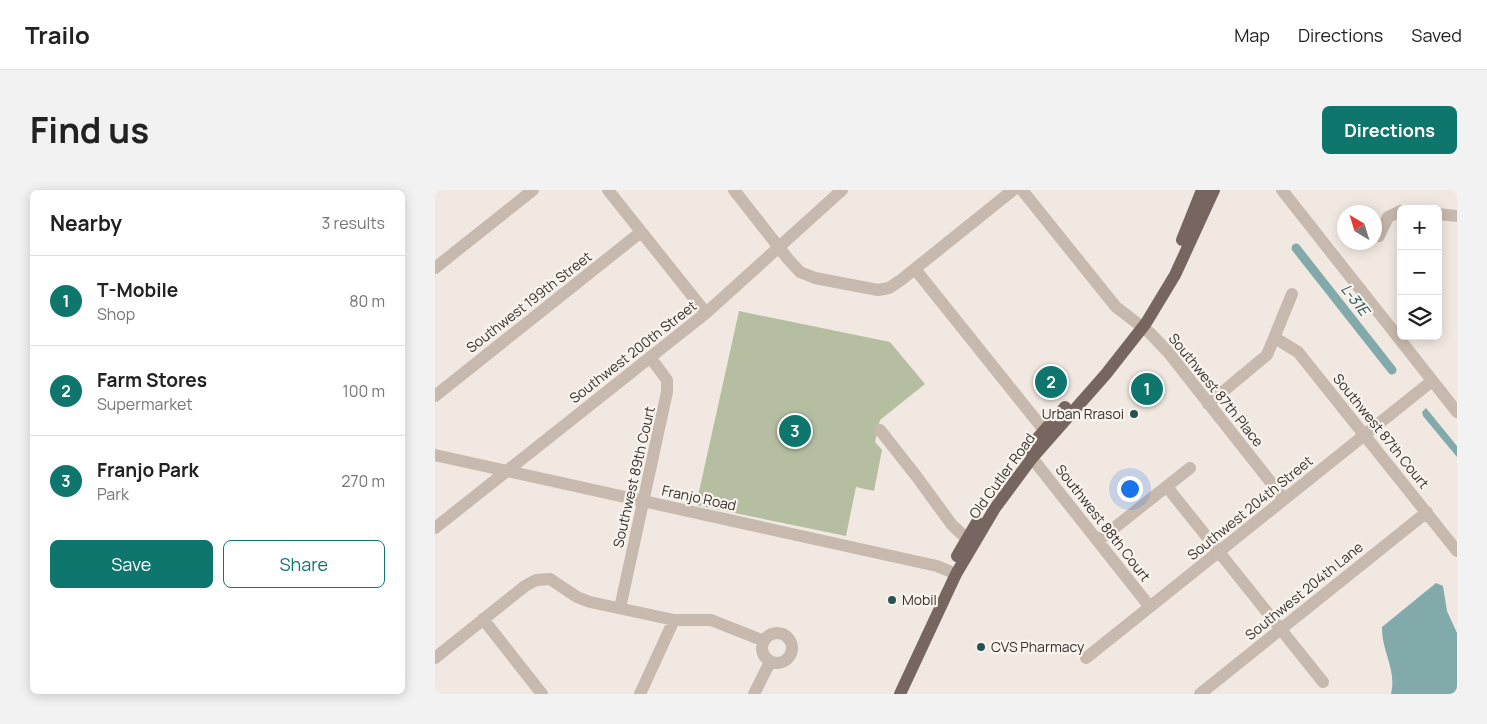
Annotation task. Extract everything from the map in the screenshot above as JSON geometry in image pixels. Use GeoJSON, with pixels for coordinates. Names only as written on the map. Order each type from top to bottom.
{"type":"FeatureCollection","features":[{"type":"Feature","properties":{"kind":"main road","name":"Old Cutler Road"},"geometry":{"type":"LineString","coordinates":[[900,694],[905,675],[966,538],[1018,469],[1032,458],[1139,326],[1171,283],[1214,190]]}},
{"type":"Feature","properties":{"kind":"main road","name":"Old Cutler Road"},"geometry":{"type":"LineString","coordinates":[[1139,326],[1163,282],[1201,194]]}},
{"type":"Feature","properties":{"kind":"main road"},"geometry":{"type":"LineString","coordinates":[[1201,194],[1203,212]]}},
{"type":"Feature","properties":{"kind":"main road","name":"Old Cutler Road"},"geometry":{"type":"LineString","coordinates":[[952,572],[995,508],[1043,430],[1086,390]]}},
{"type":"Feature","properties":{"kind":"main road","name":"Old Cutler Road"},"geometry":{"type":"LineString","coordinates":[[892,694],[905,675]]}},
{"type":"Feature","properties":{"kind":"street"},"geometry":{"type":"LineString","coordinates":[[435,268],[533,190]]}},
{"type":"Feature","properties":{"kind":"street"},"geometry":{"type":"LineString","coordinates":[[608,190],[706,313]]}},
{"type":"Feature","properties":{"kind":"street"},"geometry":{"type":"LineString","coordinates":[[733,190],[797,269],[809,276],[884,290],[915,269],[1013,190]]}},
{"type":"Feature","properties":{"kind":"street","name":"Southwest 200th Street"},"geometry":{"type":"LineString","coordinates":[[435,528],[706,313],[779,248],[818,209],[842,190]]}},
{"type":"Feature","properties":{"kind":"street","name":"Southwest 87th Place"},"geometry":{"type":"LineString","coordinates":[[1022,190],[1112,303],[1168,352],[1285,500]]}},
{"type":"Feature","properties":{"kind":"street"},"geometry":{"type":"LineString","coordinates":[[1280,192],[1457,412]]}},
{"type":"Feature","properties":{"kind":"street"},"geometry":{"type":"LineString","coordinates":[[1382,230],[1388,217],[1397,213]]}},
{"type":"Feature","properties":{"kind":"street"},"geometry":{"type":"LineString","coordinates":[[1442,214],[1457,216]]}},
{"type":"Feature","properties":{"kind":"street","name":"Southwest 199th Street"},"geometry":{"type":"LineString","coordinates":[[435,396],[641,232]]}},
{"type":"Feature","properties":{"kind":"street"},"geometry":{"type":"LineString","coordinates":[[915,269],[1043,430]]}},
{"type":"Feature","properties":{"kind":"street"},"geometry":{"type":"LineString","coordinates":[[1208,404],[1260,362],[1269,352],[1292,294]]}},
{"type":"Feature","properties":{"kind":"street","name":"Southwest 87th Court"},"geometry":{"type":"LineString","coordinates":[[1275,338],[1298,352],[1457,550]]}},
{"type":"Feature","properties":{"kind":"street","name":"Southwest 89th Court"},"geometry":{"type":"LineString","coordinates":[[620,608],[667,392],[667,380],[650,357]]}},
{"type":"Feature","properties":{"kind":"street","name":"Southwest 204th Street"},"geometry":{"type":"LineString","coordinates":[[1086,658],[1432,381]]}},
{"type":"Feature","properties":{"kind":"street"},"geometry":{"type":"LineString","coordinates":[[880,430],[917,476],[952,525],[966,538]]}},
{"type":"Feature","properties":{"kind":"street","name":"Franjo Road"},"geometry":{"type":"LineString","coordinates":[[435,455],[952,572]]}},
{"type":"Feature","properties":{"kind":"street","name":"Southwest 88th Court"},"geometry":{"type":"LineString","coordinates":[[1032,458],[1099,540],[1150,607]]}},
{"type":"Feature","properties":{"kind":"street"},"geometry":{"type":"LineString","coordinates":[[1099,540],[1190,468]]}},
{"type":"Feature","properties":{"kind":"street"},"geometry":{"type":"LineString","coordinates":[[1167,487],[1323,682]]}},
{"type":"Feature","properties":{"kind":"street","name":"Southwest 204th Lane"},"geometry":{"type":"LineString","coordinates":[[1200,694],[1427,512]]}},
{"type":"Feature","properties":{"kind":"street"},"geometry":{"type":"LineString","coordinates":[[435,658],[525,586],[536,580],[550,580],[584,600],[674,620],[711,620],[764,641]]}},
{"type":"Feature","properties":{"kind":"street"},"geometry":{"type":"LineString","coordinates":[[483,619],[542,694]]}},
{"type":"Feature","properties":{"kind":"street"},"geometry":{"type":"LineString","coordinates":[[640,694],[674,620]]}},
{"type":"Feature","properties":{"kind":"street"},"geometry":{"type":"LineString","coordinates":[[776,634],[786,636],[791,644],[791,654],[784,662],[770,662],[762,650],[764,641],[776,634]]}},
{"type":"Feature","properties":{"kind":"street"},"geometry":{"type":"LineString","coordinates":[[754,694],[770,662]]}},
{"type":"Feature","properties":{"kind":"green space"},"geometry":{"type":"Polygon","coordinates":[[[739,311],[890,342],[925,384],[880,420],[875,442],[882,450],[874,491],[856,487],[846,536],[696,505],[739,311]]]}},
{"type":"Feature","properties":{"kind":"water"},"geometry":{"type":"Polygon","coordinates":[[[1426,408],[1457,446],[1457,457],[1423,416],[1422,412],[1426,408]]]}},
{"type":"Feature","properties":{"kind":"water"},"geometry":{"type":"Polygon","coordinates":[[[1436,583],[1443,586],[1447,611],[1457,633],[1457,694],[1391,694],[1391,668],[1382,635],[1382,627],[1436,583]]]}},
{"type":"Feature","properties":{"kind":"waterway","name":"L-31E"},"geometry":{"type":"LineString","coordinates":[[1296,248],[1392,370]]}},
{"type":"Feature","properties":{"kind":"place","name":"Farm Stores"},"geometry":{"type":"Point","coordinates":[1051,382]}},
{"type":"Feature","properties":{"kind":"place","name":"T-Mobile"},"geometry":{"type":"Point","coordinates":[1147,389]}},
{"type":"Feature","properties":{"kind":"place","name":"Urban Rrasoi"},"geometry":{"type":"Point","coordinates":[1134,414]}},
{"type":"Feature","properties":{"kind":"place","name":"Franjo Park"},"geometry":{"type":"Point","coordinates":[795,431]}},
{"type":"Feature","properties":{"kind":"place","name":"Mobil"},"geometry":{"type":"Point","coordinates":[892,600]}},
{"type":"Feature","properties":{"kind":"place","name":"CVS Pharmacy"},"geometry":{"type":"Point","coordinates":[981,647]}}]}
